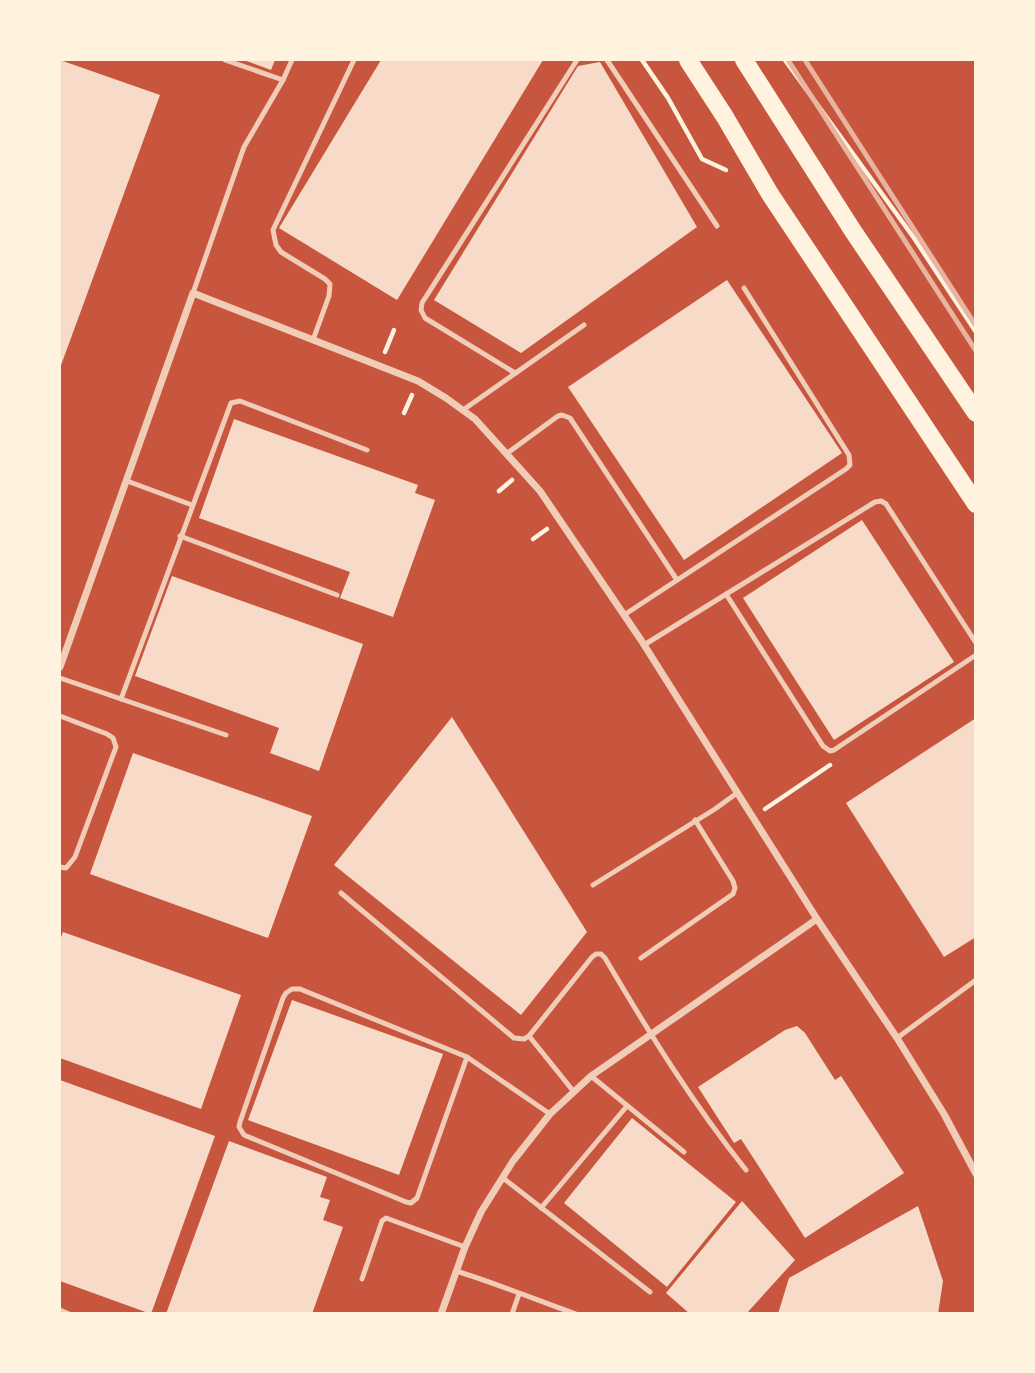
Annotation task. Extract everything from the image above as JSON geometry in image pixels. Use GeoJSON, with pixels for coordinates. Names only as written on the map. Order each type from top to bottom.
{"type":"FeatureCollection","features":[{"type":"Feature","properties":{"kind":"main road"},"geometry":{"type":"LineString","coordinates":[[688,60],[778,205],[975,504]]}},
{"type":"Feature","properties":{"kind":"main road"},"geometry":{"type":"LineString","coordinates":[[744,60],[853,232],[975,413]]}},
{"type":"Feature","properties":{"kind":"street"},"geometry":{"type":"LineString","coordinates":[[60,667],[193,293],[418,381],[475,419],[540,491],[644,645],[817,919],[897,1038],[944,1114],[975,1174]]}},
{"type":"Feature","properties":{"kind":"street"},"geometry":{"type":"LineString","coordinates":[[441,1314],[465,1247],[481,1212],[513,1161],[550,1114],[591,1076],[817,919]]}},
{"type":"Feature","properties":{"kind":"lane"},"geometry":{"type":"LineString","coordinates":[[225,60],[283,80]]}},
{"type":"Feature","properties":{"kind":"lane"},"geometry":{"type":"LineString","coordinates":[[193,293],[244,147],[292,60]]}},
{"type":"Feature","properties":{"kind":"lane"},"geometry":{"type":"LineString","coordinates":[[313,340],[329,296],[330,284],[281,252],[276,245],[273,230],[355,60]]}},
{"type":"Feature","properties":{"kind":"lane"},"geometry":{"type":"LineString","coordinates":[[515,373],[425,318],[421,310],[422,303],[577,60]]}},
{"type":"Feature","properties":{"kind":"lane"},"geometry":{"type":"LineString","coordinates":[[607,60],[717,226]]}},
{"type":"Feature","properties":{"kind":"lane"},"geometry":{"type":"LineString","coordinates":[[624,615],[850,465],[849,455],[744,288]]}},
{"type":"Feature","properties":{"kind":"lane"},"geometry":{"type":"LineString","coordinates":[[463,410],[584,324]]}},
{"type":"Feature","properties":{"kind":"lane"},"geometry":{"type":"LineString","coordinates":[[121,699],[231,403],[240,401],[367,450]]}},
{"type":"Feature","properties":{"kind":"lane"},"geometry":{"type":"LineString","coordinates":[[506,454],[558,416],[570,418],[677,580]]}},
{"type":"Feature","properties":{"kind":"lane"},"geometry":{"type":"LineString","coordinates":[[127,481],[192,505]]}},
{"type":"Feature","properties":{"kind":"lane"},"geometry":{"type":"LineString","coordinates":[[644,645],[875,502],[881,501],[886,504],[975,643]]}},
{"type":"Feature","properties":{"kind":"lane"},"geometry":{"type":"LineString","coordinates":[[180,537],[337,595]]}},
{"type":"Feature","properties":{"kind":"lane"},"geometry":{"type":"LineString","coordinates":[[726,594],[823,746],[830,751],[975,655]]}},
{"type":"Feature","properties":{"kind":"lane"},"geometry":{"type":"LineString","coordinates":[[60,678],[226,735]]}},
{"type":"Feature","properties":{"kind":"lane"},"geometry":{"type":"LineString","coordinates":[[60,716],[107,734],[113,738],[116,747],[75,857],[66,868],[60,867]]}},
{"type":"Feature","properties":{"kind":"lane"},"geometry":{"type":"LineString","coordinates":[[593,885],[737,793]]}},
{"type":"Feature","properties":{"kind":"lane"},"geometry":{"type":"LineString","coordinates":[[641,958],[733,894],[733,881],[695,820]]}},
{"type":"Feature","properties":{"kind":"lane"},"geometry":{"type":"LineString","coordinates":[[341,893],[514,1038],[524,1039],[529,1036],[596,954],[601,954],[715,1132],[746,1170]]}},
{"type":"Feature","properties":{"kind":"lane"},"geometry":{"type":"LineString","coordinates":[[897,1038],[975,980]]}},
{"type":"Feature","properties":{"kind":"lane"},"geometry":{"type":"LineString","coordinates":[[467,1056],[417,1198],[411,1203],[241,1132],[240,1122],[283,998],[292,989],[300,989],[467,1056],[550,1114]]}},
{"type":"Feature","properties":{"kind":"lane"},"geometry":{"type":"LineString","coordinates":[[529,1036],[574,1092]]}},
{"type":"Feature","properties":{"kind":"lane"},"geometry":{"type":"LineString","coordinates":[[591,1076],[684,1152]]}},
{"type":"Feature","properties":{"kind":"lane"},"geometry":{"type":"LineString","coordinates":[[541,1209],[627,1106]]}},
{"type":"Feature","properties":{"kind":"lane"},"geometry":{"type":"LineString","coordinates":[[503,1178],[650,1292]]}},
{"type":"Feature","properties":{"kind":"lane"},"geometry":{"type":"LineString","coordinates":[[362,1279],[382,1221],[386,1219],[465,1247]]}},
{"type":"Feature","properties":{"kind":"lane"},"geometry":{"type":"LineString","coordinates":[[456,1271],[576,1314]]}},
{"type":"Feature","properties":{"kind":"lane"},"geometry":{"type":"LineString","coordinates":[[512,1314],[519,1294]]}},
{"type":"Feature","properties":{"kind":"lane"},"geometry":{"type":"LineString","coordinates":[[60,1310],[69,1314]]}},
{"type":"Feature","properties":{"kind":"path"},"geometry":{"type":"LineString","coordinates":[[642,60],[668,98],[702,159],[726,170]]}},
{"type":"Feature","properties":{"kind":"path"},"geometry":{"type":"LineString","coordinates":[[785,60],[914,238],[975,332]]}},
{"type":"Feature","properties":{"kind":"path"},"geometry":{"type":"LineString","coordinates":[[379,366],[394,330]]}},
{"type":"Feature","properties":{"kind":"path"},"geometry":{"type":"LineString","coordinates":[[753,817],[790,791]]}},
{"type":"Feature","properties":{"kind":"building"},"geometry":{"type":"Polygon","coordinates":[[[60,60],[160,95],[60,368],[60,60]]]}},
{"type":"Feature","properties":{"kind":"building"},"geometry":{"type":"Polygon","coordinates":[[[244,60],[275,60],[271,70],[244,60]]]}},
{"type":"Feature","properties":{"kind":"building"},"geometry":{"type":"Polygon","coordinates":[[[381,60],[543,60],[397,300],[279,228],[381,60]]]}},
{"type":"Feature","properties":{"kind":"building"},"geometry":{"type":"Polygon","coordinates":[[[600,62],[697,227],[521,353],[434,300],[578,66],[600,62]]]}},
{"type":"Feature","properties":{"kind":"building"},"geometry":{"type":"Polygon","coordinates":[[[727,280],[842,453],[684,560],[568,387],[727,280]]]}},
{"type":"Feature","properties":{"kind":"building"},"geometry":{"type":"Polygon","coordinates":[[[234,419],[418,485],[415,493],[435,500],[393,617],[340,598],[350,572],[199,518],[234,419]]]}},
{"type":"Feature","properties":{"kind":"building"},"geometry":{"type":"Polygon","coordinates":[[[862,520],[954,662],[834,740],[743,598],[862,520]]]}},
{"type":"Feature","properties":{"kind":"building"},"geometry":{"type":"Polygon","coordinates":[[[172,576],[363,644],[319,771],[270,753],[279,728],[135,676],[172,576]]]}},
{"type":"Feature","properties":{"kind":"building"},"geometry":{"type":"Polygon","coordinates":[[[452,717],[587,932],[521,1015],[334,865],[452,717]]]}},
{"type":"Feature","properties":{"kind":"building"},"geometry":{"type":"Polygon","coordinates":[[[976,718],[976,937],[944,957],[846,803],[976,718]]]}},
{"type":"Feature","properties":{"kind":"building"},"geometry":{"type":"Polygon","coordinates":[[[133,753],[312,816],[268,938],[90,874],[133,753]]]}},
{"type":"Feature","properties":{"kind":"building"},"geometry":{"type":"Polygon","coordinates":[[[63,932],[241,995],[201,1109],[60,1058],[60,940],[63,932]]]}},
{"type":"Feature","properties":{"kind":"building"},"geometry":{"type":"Polygon","coordinates":[[[292,1000],[443,1054],[399,1175],[248,1120],[292,1000]]]}},
{"type":"Feature","properties":{"kind":"building"},"geometry":{"type":"Polygon","coordinates":[[[797,1026],[805,1033],[835,1080],[841,1076],[904,1173],[805,1238],[741,1139],[734,1143],[698,1087],[785,1030],[797,1026]]]}},
{"type":"Feature","properties":{"kind":"building"},"geometry":{"type":"Polygon","coordinates":[[[60,1080],[215,1136],[151,1314],[60,1281],[60,1080]]]}},
{"type":"Feature","properties":{"kind":"building"},"geometry":{"type":"Polygon","coordinates":[[[632,1118],[736,1202],[667,1287],[564,1203],[632,1118]]]}},
{"type":"Feature","properties":{"kind":"building"},"geometry":{"type":"Polygon","coordinates":[[[229,1141],[327,1177],[320,1197],[330,1200],[323,1220],[343,1227],[312,1314],[166,1314],[229,1141]]]}},
{"type":"Feature","properties":{"kind":"building"},"geometry":{"type":"Polygon","coordinates":[[[742,1201],[795,1260],[746,1314],[690,1314],[666,1293],[742,1201]]]}},
{"type":"Feature","properties":{"kind":"building"},"geometry":{"type":"Polygon","coordinates":[[[918,1206],[943,1281],[938,1314],[778,1314],[789,1278],[918,1206]]]}},
{"type":"Feature","properties":{"kind":"railway"},"geometry":{"type":"LineString","coordinates":[[788,60],[976,351]]}},
{"type":"Feature","properties":{"kind":"railway"},"geometry":{"type":"LineString","coordinates":[[805,60],[976,326]]}}]}
